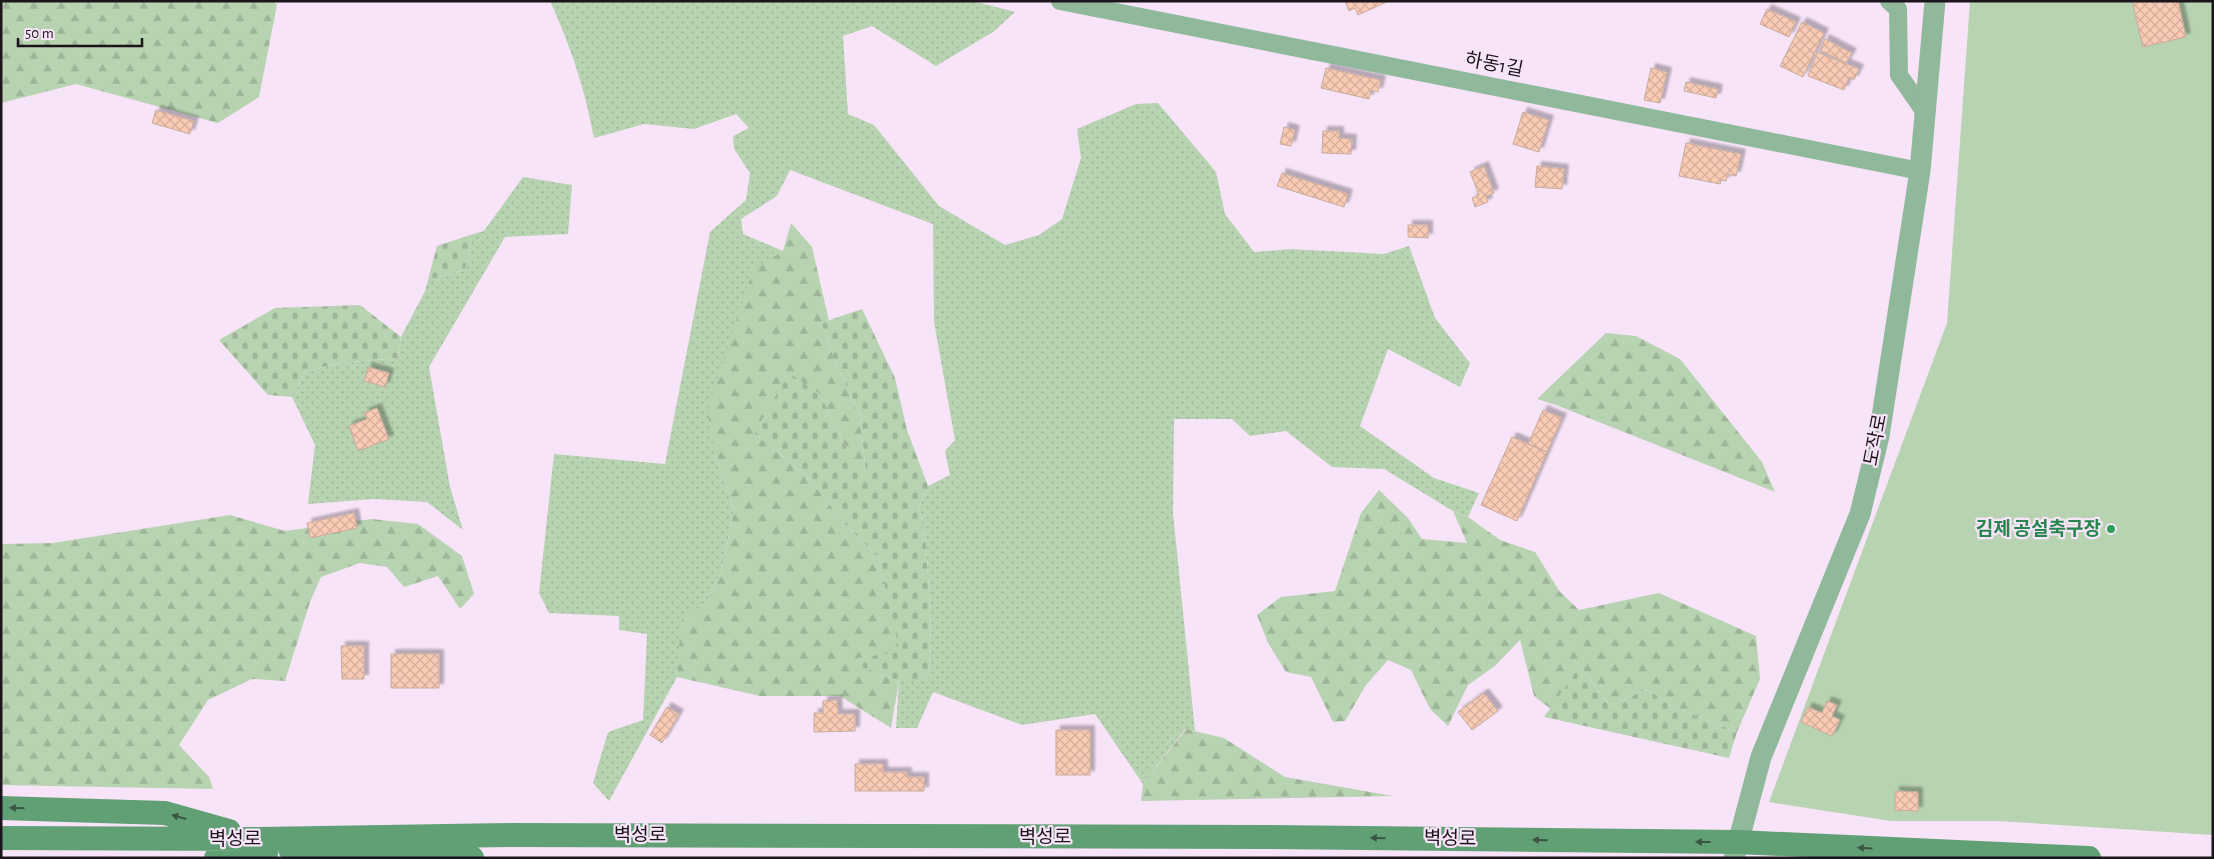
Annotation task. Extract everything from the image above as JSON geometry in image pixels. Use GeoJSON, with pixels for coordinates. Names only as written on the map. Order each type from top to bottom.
{"type":"FeatureCollection","features":[{"type":"Feature","properties":{"kind":"main road"},"geometry":{"type":"LineString","coordinates":[[1,808],[165,813],[259,840]]}},
{"type":"Feature","properties":{"kind":"main road","name":"벽성로"},"geometry":{"type":"LineString","coordinates":[[1,838],[259,840],[508,835],[771,835],[952,838],[1261,837],[2089,858]]}},
{"type":"Feature","properties":{"kind":"main road","name":"벽성로"},"geometry":{"type":"LineString","coordinates":[[1,848],[219,846],[300,850],[326,857],[472,858]]}},
{"type":"Feature","properties":{"kind":"main road"},"geometry":{"type":"LineString","coordinates":[[216,858],[300,850]]}},
{"type":"Feature","properties":{"kind":"street","name":"하동1길"},"geometry":{"type":"LineString","coordinates":[[1060,1],[1920,171]]}},
{"type":"Feature","properties":{"kind":"street"},"geometry":{"type":"LineString","coordinates":[[1889,1],[1898,9],[1899,75],[1926,114]]}},
{"type":"Feature","properties":{"kind":"street","name":"도작로"},"geometry":{"type":"LineString","coordinates":[[1736,850],[1761,756],[1860,514],[1878,436],[1920,171],[1935,1]]}},
{"type":"Feature","properties":{"kind":"green space"},"geometry":{"type":"Polygon","coordinates":[[[1,1],[274,1],[277,5],[259,97],[218,123],[76,84],[1,103],[1,1]]]}},
{"type":"Feature","properties":{"kind":"green space"},"geometry":{"type":"Polygon","coordinates":[[[550,1],[973,1],[1015,12],[993,32],[936,66],[872,26],[843,36],[848,114],[874,125],[939,206],[1005,245],[1039,235],[1062,219],[1081,158],[1077,129],[1136,104],[1158,103],[1216,172],[1225,214],[1254,252],[1290,249],[1384,254],[1409,246],[1435,318],[1470,363],[1460,387],[1388,349],[1360,426],[1434,478],[1479,493],[1468,517],[1453,511],[1384,469],[1332,467],[1286,431],[1250,436],[1232,419],[1174,419],[1173,513],[1195,731],[1185,729],[1143,784],[1095,714],[1022,725],[933,692],[917,728],[896,728],[899,681],[927,681],[931,647],[926,541],[919,507],[928,486],[950,475],[945,451],[955,440],[934,322],[933,224],[790,170],[777,196],[741,219],[743,234],[783,251],[715,454],[734,509],[722,570],[708,600],[682,621],[677,677],[609,801],[593,783],[608,732],[643,720],[647,634],[619,630],[619,616],[549,613],[539,593],[554,454],[665,464],[710,232],[746,200],[750,173],[734,149],[733,136],[749,128],[736,114],[694,129],[644,124],[594,138],[576,68],[550,1]]]}},
{"type":"Feature","properties":{"kind":"green space"},"geometry":{"type":"Polygon","coordinates":[[[1970,1],[2213,1],[2213,835],[1998,821],[1891,821],[1769,802],[1947,323],[1970,1]]]}},
{"type":"Feature","properties":{"kind":"green space"},"geometry":{"type":"Polygon","coordinates":[[[523,177],[572,185],[568,234],[505,237],[429,367],[450,487],[463,530],[427,502],[374,499],[308,504],[315,445],[292,397],[305,372],[339,363],[398,358],[401,337],[425,291],[428,280],[465,270],[473,234],[484,231],[523,177]]]}},
{"type":"Feature","properties":{"kind":"green space"},"geometry":{"type":"Polygon","coordinates":[[[791,223],[812,247],[829,321],[821,323],[835,361],[860,416],[866,474],[849,453],[820,394],[754,433],[811,480],[843,522],[878,557],[901,653],[846,660],[899,681],[891,728],[840,696],[760,696],[677,677],[681,621],[708,600],[722,570],[734,509],[715,454],[707,410],[753,270],[783,251],[791,223]]]}},
{"type":"Feature","properties":{"kind":"green space"},"geometry":{"type":"Polygon","coordinates":[[[473,234],[465,270],[428,280],[437,246],[473,234]]]}},
{"type":"Feature","properties":{"kind":"green space"},"geometry":{"type":"Polygon","coordinates":[[[360,305],[401,337],[398,358],[339,363],[305,372],[292,397],[268,395],[219,340],[275,308],[360,305]]]}},
{"type":"Feature","properties":{"kind":"green space"},"geometry":{"type":"Polygon","coordinates":[[[862,309],[895,378],[907,430],[928,486],[919,507],[926,541],[930,611],[931,647],[927,681],[899,681],[844,660],[900,652],[878,557],[843,522],[811,480],[754,433],[789,373],[820,394],[849,453],[866,473],[860,416],[835,361],[821,323],[862,309]]]}},
{"type":"Feature","properties":{"kind":"green space"},"geometry":{"type":"Polygon","coordinates":[[[1606,333],[1636,336],[1680,359],[1762,462],[1775,492],[1537,399],[1606,333]]]}},
{"type":"Feature","properties":{"kind":"green space"},"geometry":{"type":"Polygon","coordinates":[[[1379,490],[1408,518],[1422,539],[1467,543],[1453,511],[1468,517],[1500,540],[1535,552],[1560,592],[1579,610],[1659,593],[1756,636],[1760,679],[1737,732],[1672,706],[1647,689],[1610,706],[1580,666],[1551,709],[1534,696],[1520,640],[1495,666],[1468,685],[1448,726],[1430,709],[1411,670],[1388,660],[1366,685],[1345,721],[1333,722],[1311,677],[1286,672],[1268,643],[1257,615],[1281,597],[1335,591],[1361,513],[1379,490]]]}},
{"type":"Feature","properties":{"kind":"green space"},"geometry":{"type":"Polygon","coordinates":[[[230,515],[285,531],[372,519],[418,524],[462,556],[474,594],[460,609],[438,576],[404,587],[387,567],[360,563],[321,577],[310,602],[285,681],[252,679],[208,700],[179,745],[209,777],[213,789],[1,785],[1,544],[53,543],[230,515]]]}},
{"type":"Feature","properties":{"kind":"green space"},"geometry":{"type":"Polygon","coordinates":[[[1580,666],[1610,706],[1647,689],[1672,706],[1737,732],[1729,758],[1544,717],[1580,666]]]}},
{"type":"Feature","properties":{"kind":"green space"},"geometry":{"type":"Polygon","coordinates":[[[1186,729],[1224,738],[1285,777],[1393,796],[1141,801],[1143,784],[1186,729]]]}},
{"type":"Feature","properties":{"kind":"building"},"geometry":{"type":"Polygon","coordinates":[[[1345,1],[1389,1],[1358,15],[1355,8],[1349,11],[1345,1]]]}},
{"type":"Feature","properties":{"kind":"building"},"geometry":{"type":"Polygon","coordinates":[[[2132,1],[2178,1],[2186,37],[2143,47],[2132,1]]]}},
{"type":"Feature","properties":{"kind":"building"},"geometry":{"type":"Polygon","coordinates":[[[1767,9],[1796,22],[1789,37],[1760,24],[1767,9]]]}},
{"type":"Feature","properties":{"kind":"building"},"geometry":{"type":"Polygon","coordinates":[[[1802,22],[1824,33],[1803,77],[1780,66],[1802,22]]]}},
{"type":"Feature","properties":{"kind":"building"},"geometry":{"type":"Polygon","coordinates":[[[1825,39],[1852,53],[1846,63],[1820,50],[1825,39]]]}},
{"type":"Feature","properties":{"kind":"building"},"geometry":{"type":"Polygon","coordinates":[[[1817,52],[1859,69],[1854,80],[1849,77],[1844,90],[1808,76],[1817,52]]]}},
{"type":"Feature","properties":{"kind":"building"},"geometry":{"type":"Polygon","coordinates":[[[1326,68],[1381,80],[1378,92],[1371,90],[1369,99],[1321,88],[1326,68]]]}},
{"type":"Feature","properties":{"kind":"building"},"geometry":{"type":"Polygon","coordinates":[[[1651,68],[1667,72],[1660,103],[1644,100],[1651,68]]]}},
{"type":"Feature","properties":{"kind":"building"},"geometry":{"type":"Polygon","coordinates":[[[1686,82],[1718,89],[1716,98],[1684,91],[1686,82]]]}},
{"type":"Feature","properties":{"kind":"building"},"geometry":{"type":"Polygon","coordinates":[[[156,110],[194,121],[190,134],[152,123],[156,110]]]}},
{"type":"Feature","properties":{"kind":"building"},"geometry":{"type":"Polygon","coordinates":[[[1523,112],[1549,120],[1539,152],[1513,144],[1523,112]]]}},
{"type":"Feature","properties":{"kind":"building"},"geometry":{"type":"Polygon","coordinates":[[[1284,127],[1295,130],[1291,146],[1280,144],[1284,127]]]}},
{"type":"Feature","properties":{"kind":"building"},"geometry":{"type":"Polygon","coordinates":[[[1323,131],[1339,131],[1339,138],[1352,139],[1351,154],[1322,153],[1323,131]]]}},
{"type":"Feature","properties":{"kind":"building"},"geometry":{"type":"Polygon","coordinates":[[[1686,143],[1741,154],[1736,176],[1728,174],[1726,181],[1721,180],[1720,184],[1679,176],[1686,143]]]}},
{"type":"Feature","properties":{"kind":"building"},"geometry":{"type":"Polygon","coordinates":[[[1484,166],[1494,193],[1486,196],[1488,202],[1475,207],[1472,198],[1479,195],[1470,172],[1484,166]]]}},
{"type":"Feature","properties":{"kind":"building"},"geometry":{"type":"Polygon","coordinates":[[[1537,166],[1564,169],[1562,189],[1535,187],[1537,166]]]}},
{"type":"Feature","properties":{"kind":"building"},"geometry":{"type":"Polygon","coordinates":[[[1282,173],[1348,194],[1344,207],[1277,186],[1282,173]]]}},
{"type":"Feature","properties":{"kind":"building"},"geometry":{"type":"Polygon","coordinates":[[[1408,225],[1428,225],[1428,238],[1408,237],[1408,225]]]}},
{"type":"Feature","properties":{"kind":"building"},"geometry":{"type":"Polygon","coordinates":[[[368,367],[389,373],[385,387],[364,381],[368,367]]]}},
{"type":"Feature","properties":{"kind":"building"},"geometry":{"type":"Polygon","coordinates":[[[377,408],[389,439],[358,451],[349,426],[367,419],[364,413],[377,408]]]}},
{"type":"Feature","properties":{"kind":"building"},"geometry":{"type":"Polygon","coordinates":[[[1543,410],[1562,418],[1547,452],[1528,444],[1543,410]]]}},
{"type":"Feature","properties":{"kind":"building"},"geometry":{"type":"Polygon","coordinates":[[[1512,437],[1547,452],[1517,521],[1481,505],[1512,437]]]}},
{"type":"Feature","properties":{"kind":"building"},"geometry":{"type":"Polygon","coordinates":[[[354,513],[357,528],[310,538],[307,523],[354,513]]]}},
{"type":"Feature","properties":{"kind":"building"},"geometry":{"type":"Polygon","coordinates":[[[341,646],[364,646],[364,679],[342,679],[341,646]]]}},
{"type":"Feature","properties":{"kind":"building"},"geometry":{"type":"Polygon","coordinates":[[[391,654],[439,654],[439,688],[391,688],[391,654]]]}},
{"type":"Feature","properties":{"kind":"building"},"geometry":{"type":"Polygon","coordinates":[[[1484,693],[1498,711],[1472,730],[1458,712],[1484,693]]]}},
{"type":"Feature","properties":{"kind":"building"},"geometry":{"type":"Polygon","coordinates":[[[837,700],[838,714],[855,714],[855,731],[814,732],[814,713],[823,713],[823,701],[837,700]]]}},
{"type":"Feature","properties":{"kind":"building"},"geometry":{"type":"Polygon","coordinates":[[[1827,701],[1837,705],[1832,716],[1840,720],[1832,736],[1801,722],[1808,707],[1822,713],[1827,701]]]}},
{"type":"Feature","properties":{"kind":"building"},"geometry":{"type":"Polygon","coordinates":[[[667,707],[679,714],[662,743],[650,735],[667,707]]]}},
{"type":"Feature","properties":{"kind":"building"},"geometry":{"type":"Polygon","coordinates":[[[1056,730],[1090,730],[1090,775],[1056,775],[1056,730]]]}},
{"type":"Feature","properties":{"kind":"building"},"geometry":{"type":"Polygon","coordinates":[[[855,764],[883,764],[883,772],[907,772],[907,777],[924,777],[924,791],[855,791],[855,764]]]}},
{"type":"Feature","properties":{"kind":"building"},"geometry":{"type":"Polygon","coordinates":[[[1895,791],[1918,792],[1918,811],[1895,810],[1895,791]]]}},
{"type":"Feature","properties":{"kind":"place","name":"김제 공설축구장"},"geometry":{"type":"Point","coordinates":[2111,529]}}]}
